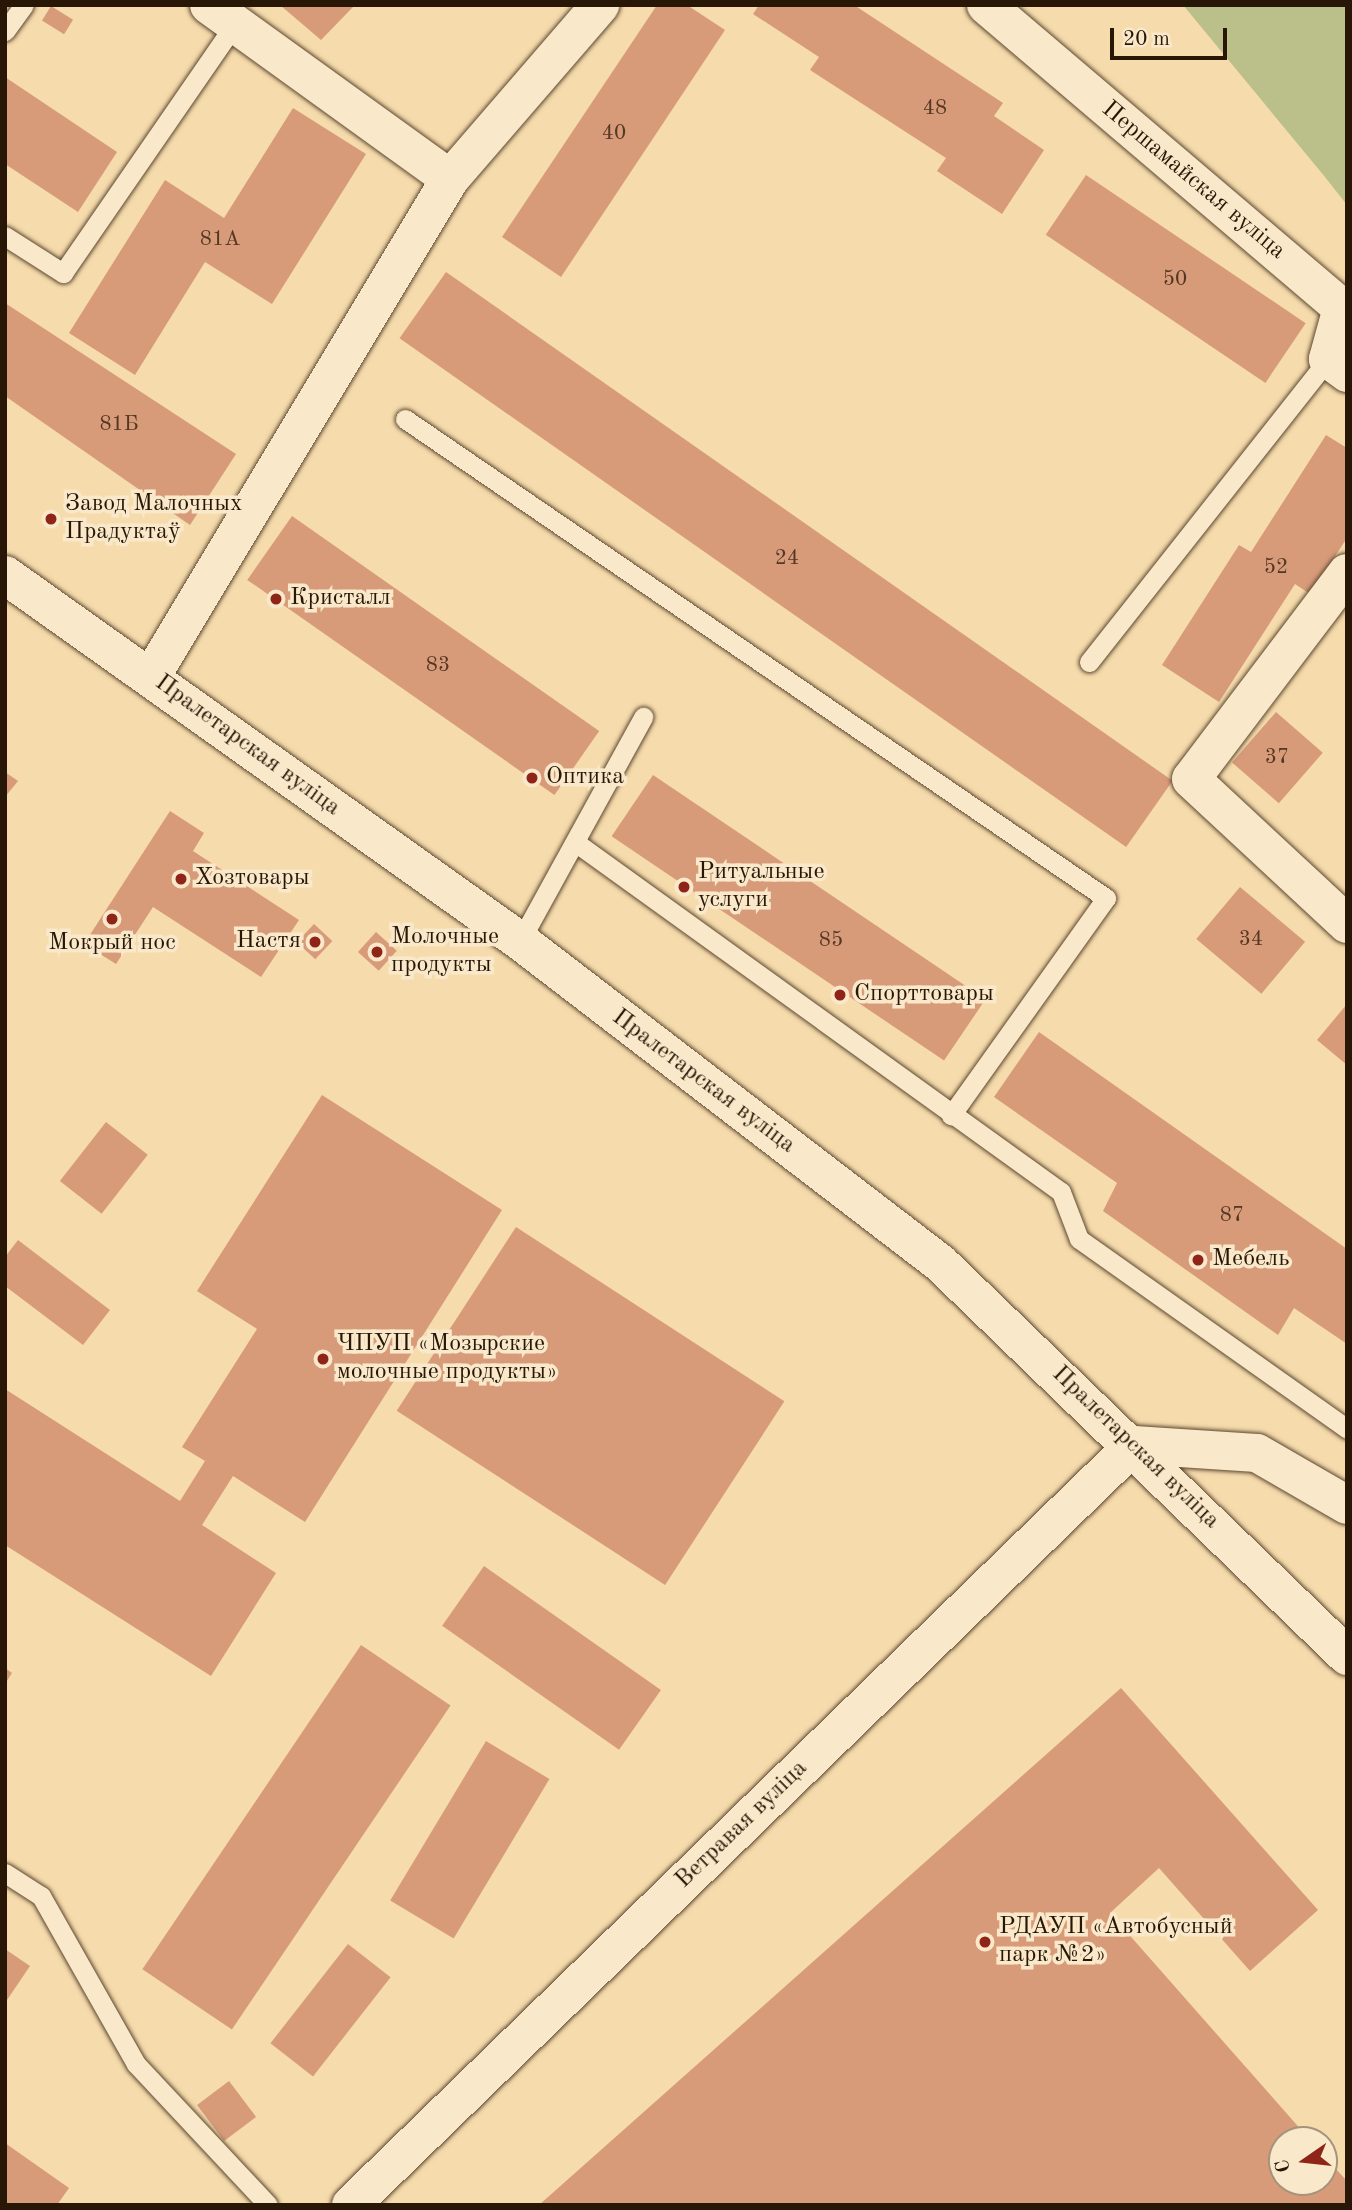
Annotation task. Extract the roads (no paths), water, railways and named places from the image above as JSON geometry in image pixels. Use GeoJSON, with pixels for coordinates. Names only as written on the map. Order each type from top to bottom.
{"type":"FeatureCollection","features":[{"type":"Feature","properties":{"kind":"street"},"geometry":{"type":"LineString","coordinates":[[151,677],[450,178],[600,5]]}},
{"type":"Feature","properties":{"kind":"street","name":"Першамайская вуліца"},"geometry":{"type":"LineString","coordinates":[[986,5],[1342,308],[1338,366]]}},
{"type":"Feature","properties":{"kind":"street"},"geometry":{"type":"LineString","coordinates":[[222,14],[450,178]]}},
{"type":"Feature","properties":{"kind":"street"},"geometry":{"type":"LineString","coordinates":[[1347,573],[1191,779],[1347,924]]}},
{"type":"Feature","properties":{"kind":"street","name":"Пралетарская вуліца"},"geometry":{"type":"LineString","coordinates":[[5,575],[520,941],[940,1264],[1134,1445],[1347,1656]]}},
{"type":"Feature","properties":{"kind":"street"},"geometry":{"type":"LineString","coordinates":[[1134,1445],[1257,1453],[1347,1504]]}},
{"type":"Feature","properties":{"kind":"street","name":"Ветравая вуліца"},"geometry":{"type":"LineString","coordinates":[[351,2205],[1134,1445]]}},
{"type":"Feature","properties":{"kind":"lane"},"geometry":{"type":"LineString","coordinates":[[5,32],[24,5]]}},
{"type":"Feature","properties":{"kind":"lane"},"geometry":{"type":"LineString","coordinates":[[5,236],[63,272],[222,14]]}},
{"type":"Feature","properties":{"kind":"lane"},"geometry":{"type":"LineString","coordinates":[[1089,662],[1338,366]]}},
{"type":"Feature","properties":{"kind":"lane"},"geometry":{"type":"LineString","coordinates":[[405,419],[1106,898],[951,1115]]}},
{"type":"Feature","properties":{"kind":"lane"},"geometry":{"type":"LineString","coordinates":[[520,941],[643,717]]}},
{"type":"Feature","properties":{"kind":"lane"},"geometry":{"type":"LineString","coordinates":[[575,842],[1061,1192],[1079,1239],[1347,1429]]}},
{"type":"Feature","properties":{"kind":"lane"},"geometry":{"type":"LineString","coordinates":[[5,1874],[41,1896],[136,2064],[268,2205]]}},
{"type":"Feature","properties":{"kind":"place","name":"Завод Малочных Прадуктаў"},"geometry":{"type":"Point","coordinates":[51,519]}},
{"type":"Feature","properties":{"kind":"place","name":"Кристалл"},"geometry":{"type":"Point","coordinates":[276,599]}},
{"type":"Feature","properties":{"kind":"place","name":"Оптика"},"geometry":{"type":"Point","coordinates":[532,778]}},
{"type":"Feature","properties":{"kind":"place","name":"Хозтовары"},"geometry":{"type":"Point","coordinates":[181,879]}},
{"type":"Feature","properties":{"kind":"place","name":"Ритуальные услуги"},"geometry":{"type":"Point","coordinates":[684,887]}},
{"type":"Feature","properties":{"kind":"place","name":"Мокрый нос"},"geometry":{"type":"Point","coordinates":[112,919]}},
{"type":"Feature","properties":{"kind":"place","name":"Настя"},"geometry":{"type":"Point","coordinates":[315,942]}},
{"type":"Feature","properties":{"kind":"place","name":"Молочные продукты"},"geometry":{"type":"Point","coordinates":[377,952]}},
{"type":"Feature","properties":{"kind":"place","name":"Спорттовары"},"geometry":{"type":"Point","coordinates":[840,995]}},
{"type":"Feature","properties":{"kind":"place","name":"Мебель"},"geometry":{"type":"Point","coordinates":[1198,1260]}},
{"type":"Feature","properties":{"kind":"place","name":"ЧПУП «Мозырские молочные продукты»"},"geometry":{"type":"Point","coordinates":[323,1359]}},
{"type":"Feature","properties":{"kind":"place","name":"РДАУП «Автобусный парк №2»"},"geometry":{"type":"Point","coordinates":[985,1942]}}]}
